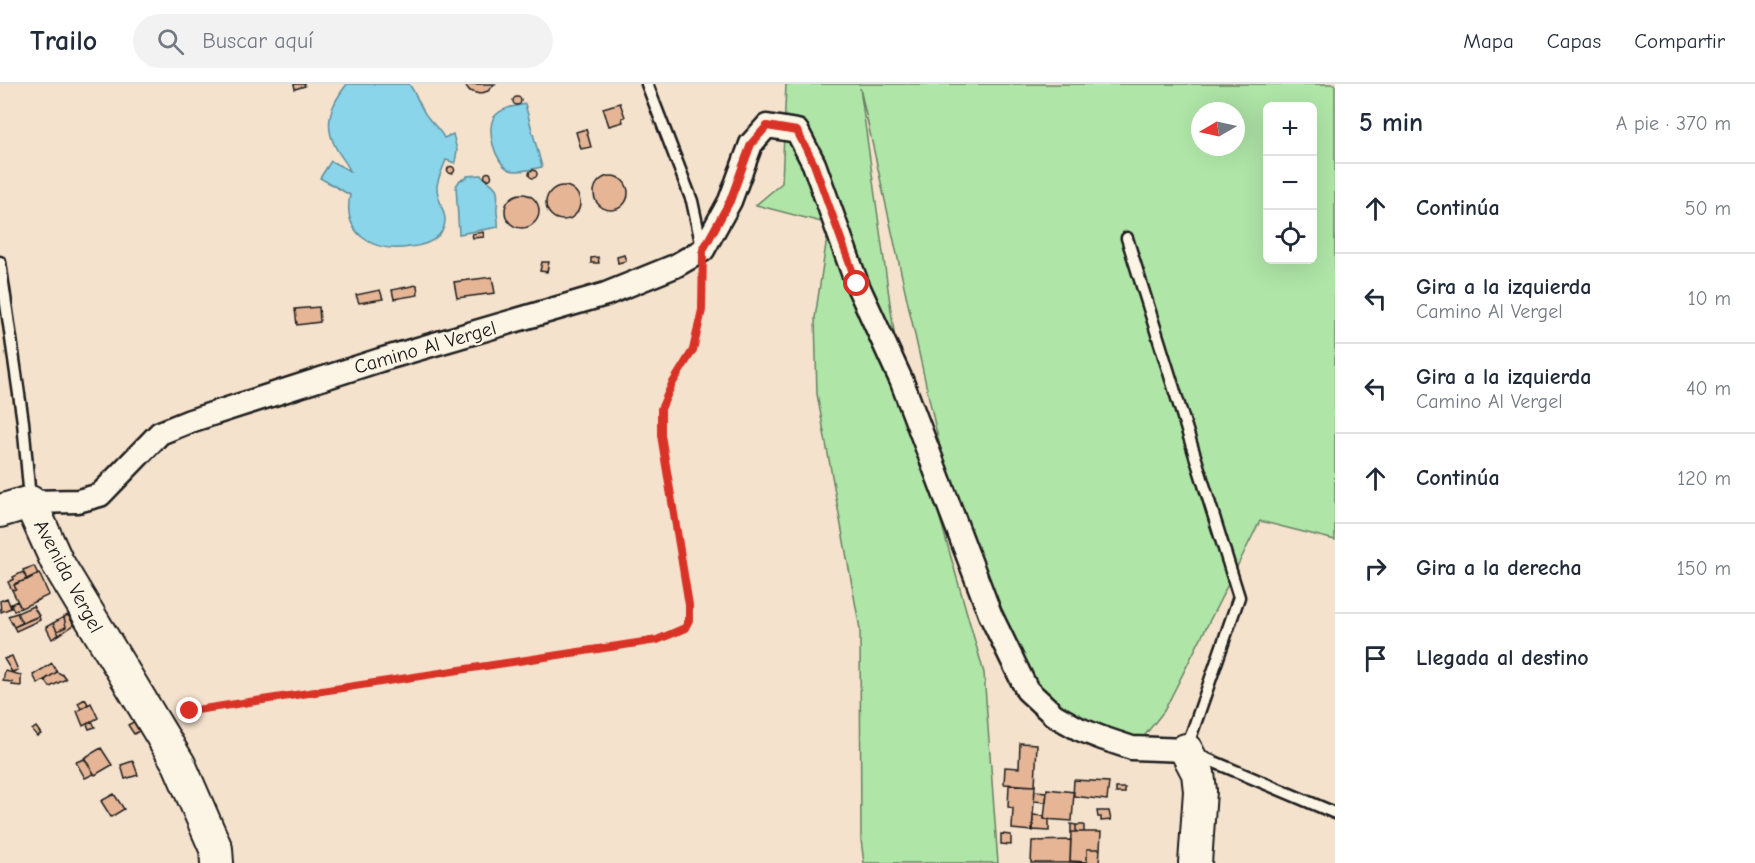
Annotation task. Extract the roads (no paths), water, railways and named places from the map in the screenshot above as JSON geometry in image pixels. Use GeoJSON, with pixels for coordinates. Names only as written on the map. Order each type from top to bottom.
{"type":"FeatureCollection","features":[{"type":"Feature","properties":{"kind":"street"},"geometry":{"type":"LineString","coordinates":[[703,250],[730,201],[751,144],[767,126],[797,131],[814,164],[857,284],[902,382],[990,614],[1028,690],[1054,715],[1078,729],[1132,748],[1186,750],[1198,773],[1200,791],[1195,863]]}},
{"type":"Feature","properties":{"kind":"street","name":"Camino Al Vergel"},"geometry":{"type":"LineString","coordinates":[[0,511],[30,502],[78,501],[100,495],[160,433],[190,421],[380,360],[606,294],[675,266],[703,250]]}},
{"type":"Feature","properties":{"kind":"street","name":"Avenida Vergel"},"geometry":{"type":"LineString","coordinates":[[30,502],[57,562],[179,764],[216,849],[217,863]]}},
{"type":"Feature","properties":{"kind":"lane"},"geometry":{"type":"LineString","coordinates":[[647,84],[692,201],[703,250]]}},
{"type":"Feature","properties":{"kind":"lane"},"geometry":{"type":"LineString","coordinates":[[1127,238],[1239,597],[1186,750],[1335,813]]}},
{"type":"Feature","properties":{"kind":"lane","name":"Avenida Vergel"},"geometry":{"type":"LineString","coordinates":[[0,262],[23,422],[30,502]]}},
{"type":"Feature","properties":{"kind":"water"},"geometry":{"type":"Polygon","coordinates":[[[347,84],[409,84],[425,114],[444,138],[453,134],[457,150],[455,163],[446,160],[437,186],[445,223],[439,235],[429,242],[418,246],[397,248],[373,244],[356,231],[351,221],[350,195],[320,178],[331,161],[350,171],[331,138],[330,129],[333,106],[347,84]]]}},
{"type":"Feature","properties":{"kind":"water"},"geometry":{"type":"Polygon","coordinates":[[[525,104],[542,167],[514,171],[500,161],[496,153],[491,137],[492,122],[501,111],[525,104]]]}},
{"type":"Feature","properties":{"kind":"water"},"geometry":{"type":"Polygon","coordinates":[[[481,175],[494,185],[497,191],[498,227],[459,234],[456,186],[467,176],[481,175]]]}}]}
